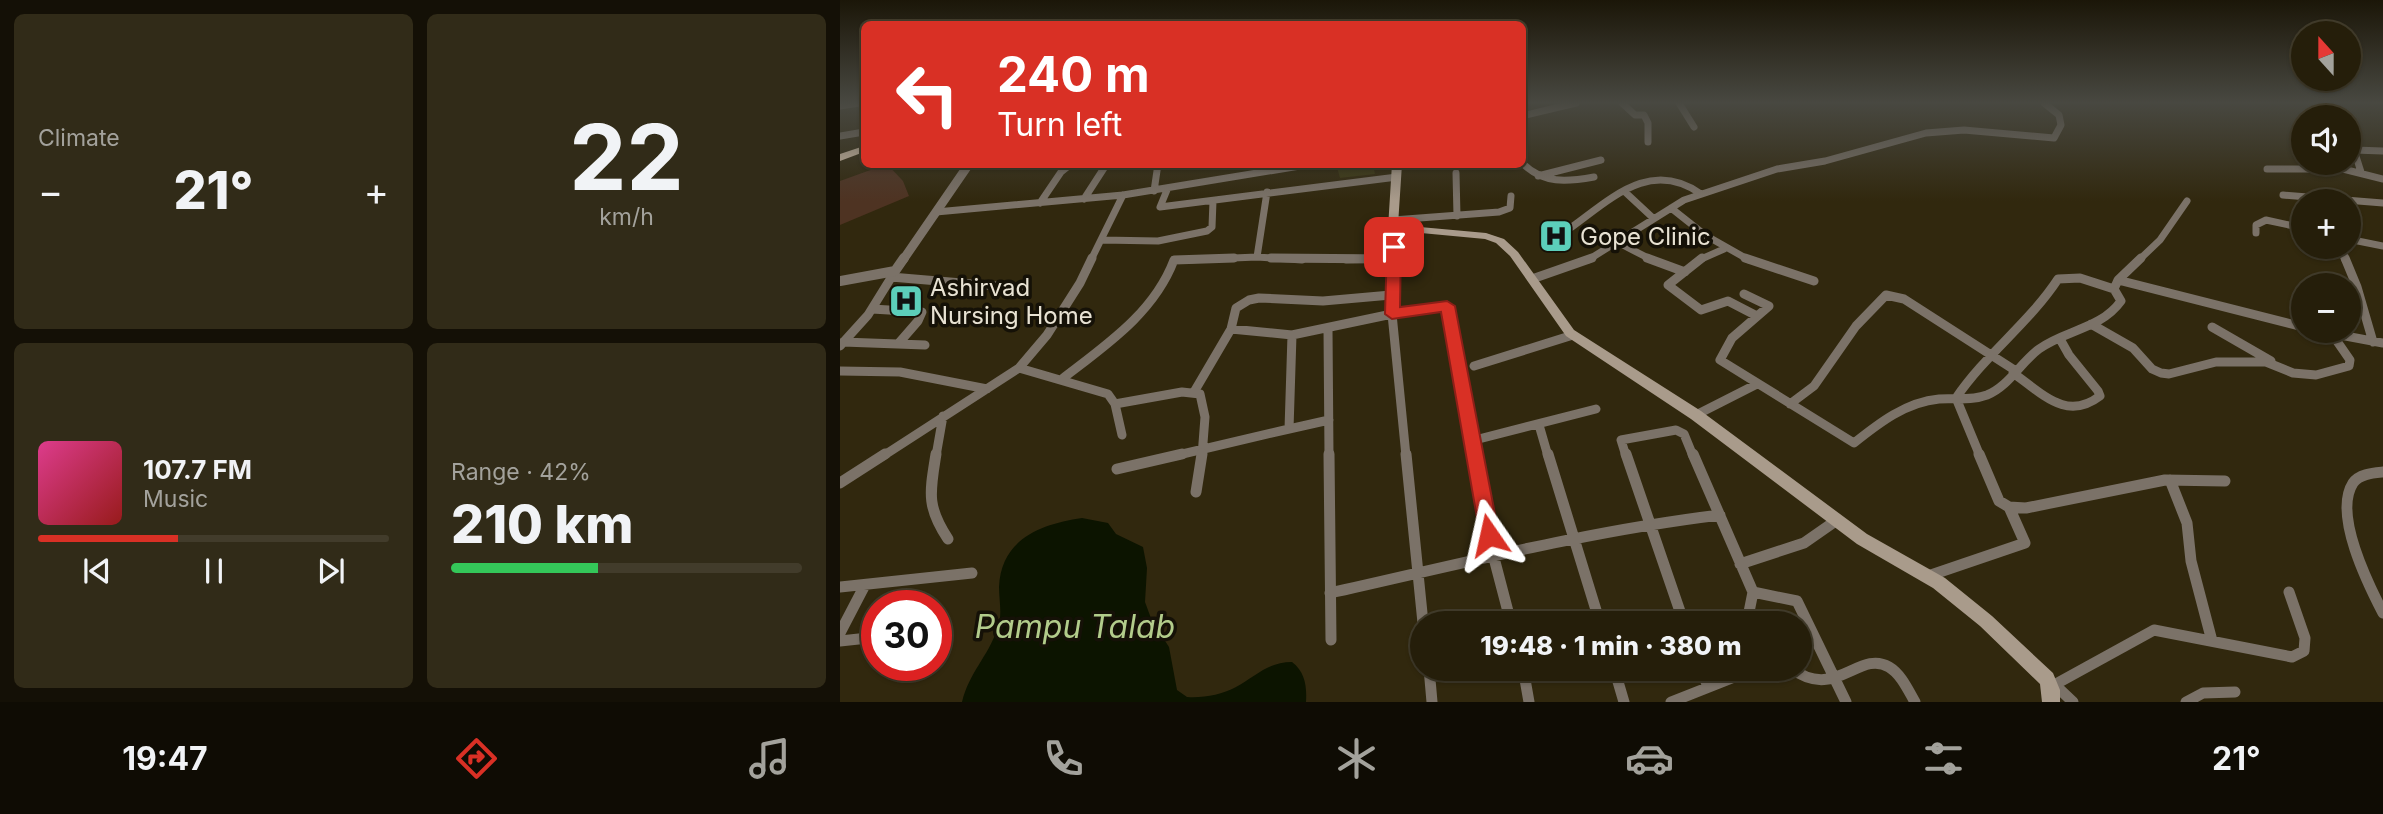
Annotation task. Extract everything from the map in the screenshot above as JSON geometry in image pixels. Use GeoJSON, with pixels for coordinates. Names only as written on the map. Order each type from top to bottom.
{"type":"FeatureCollection","features":[{"type":"Feature","properties":{"kind":"highway"},"geometry":{"type":"LineString","coordinates":[[840,158],[861,150]]}},
{"type":"Feature","properties":{"kind":"main road"},"geometry":{"type":"LineString","coordinates":[[1397,168],[1393,224],[1495,239],[1514,254],[1573,335],[1696,415],[1875,547],[1927,576],[1986,621],[2036,667],[2049,684],[2051,702]]}},
{"type":"Feature","properties":{"kind":"street"},"geometry":{"type":"LineString","coordinates":[[1648,136],[1648,142]]}},
{"type":"Feature","properties":{"kind":"street"},"geometry":{"type":"LineString","coordinates":[[1532,279],[1592,258],[1653,218],[1701,194],[1777,169],[1825,161],[1916,136]]}},
{"type":"Feature","properties":{"kind":"street"},"geometry":{"type":"LineString","coordinates":[[2029,136],[2054,138],[2055,136]]}},
{"type":"Feature","properties":{"kind":"street"},"geometry":{"type":"LineString","coordinates":[[2361,149],[2383,151]]}},
{"type":"Feature","properties":{"kind":"street"},"geometry":{"type":"LineString","coordinates":[[1536,176],[1601,160]]}},
{"type":"Feature","properties":{"kind":"street"},"geometry":{"type":"LineString","coordinates":[[1526,167],[1536,176],[1560,183],[1594,177]]}},
{"type":"Feature","properties":{"kind":"street"},"geometry":{"type":"LineString","coordinates":[[842,344],[872,309],[966,168]]}},
{"type":"Feature","properties":{"kind":"street"},"geometry":{"type":"LineString","coordinates":[[1040,203],[1066,168]]}},
{"type":"Feature","properties":{"kind":"street"},"geometry":{"type":"LineString","coordinates":[[1084,199],[1104,168]]}},
{"type":"Feature","properties":{"kind":"street"},"geometry":{"type":"LineString","coordinates":[[1154,191],[1157,168]]}},
{"type":"Feature","properties":{"kind":"street"},"geometry":{"type":"LineString","coordinates":[[936,212],[1167,190],[1285,168]]}},
{"type":"Feature","properties":{"kind":"street"},"geometry":{"type":"LineString","coordinates":[[2267,169],[2291,169]]}},
{"type":"Feature","properties":{"kind":"street"},"geometry":{"type":"LineString","coordinates":[[1456,173],[1457,216]]}},
{"type":"Feature","properties":{"kind":"street"},"geometry":{"type":"LineString","coordinates":[[2361,173],[2383,179]]}},
{"type":"Feature","properties":{"kind":"street"},"geometry":{"type":"LineString","coordinates":[[1167,190],[1160,207],[1397,177]]}},
{"type":"Feature","properties":{"kind":"street"},"geometry":{"type":"LineString","coordinates":[[1569,229],[1637,183],[1665,177],[1686,182],[1701,194]]}},
{"type":"Feature","properties":{"kind":"street"},"geometry":{"type":"LineString","coordinates":[[1624,191],[1653,218]]}},
{"type":"Feature","properties":{"kind":"street"},"geometry":{"type":"LineString","coordinates":[[1257,257],[1267,192]]}},
{"type":"Feature","properties":{"kind":"street"},"geometry":{"type":"LineString","coordinates":[[840,483],[1019,368],[1046,335],[1080,283],[1122,195]]}},
{"type":"Feature","properties":{"kind":"street"},"geometry":{"type":"LineString","coordinates":[[2284,195],[2383,203]]}},
{"type":"Feature","properties":{"kind":"street"},"geometry":{"type":"LineString","coordinates":[[1422,611],[1392,314],[1393,224],[1499,212],[1510,208],[1511,196]]}},
{"type":"Feature","properties":{"kind":"street"},"geometry":{"type":"LineString","coordinates":[[1102,240],[1158,241],[1207,231],[1212,227],[1213,201]]}},
{"type":"Feature","properties":{"kind":"street"},"geometry":{"type":"LineString","coordinates":[[2116,285],[2160,240],[2187,201]]}},
{"type":"Feature","properties":{"kind":"street"},"geometry":{"type":"LineString","coordinates":[[1671,208],[1724,249],[1749,261],[1814,281]]}},
{"type":"Feature","properties":{"kind":"street"},"geometry":{"type":"LineString","coordinates":[[2256,233],[2256,225],[2266,220],[2291,225]]}},
{"type":"Feature","properties":{"kind":"street"},"geometry":{"type":"LineString","coordinates":[[1617,242],[1647,258],[1685,272]]}},
{"type":"Feature","properties":{"kind":"street"},"geometry":{"type":"LineString","coordinates":[[2361,242],[2383,246]]}},
{"type":"Feature","properties":{"kind":"street"},"geometry":{"type":"LineString","coordinates":[[1724,249],[1705,255],[1668,285],[1701,310],[1728,301],[1755,315]]}},
{"type":"Feature","properties":{"kind":"street"},"geometry":{"type":"LineString","coordinates":[[1062,379],[1110,342],[1149,305],[1166,281],[1174,260],[1257,257],[1310,260],[1394,259]]}},
{"type":"Feature","properties":{"kind":"street"},"geometry":{"type":"LineString","coordinates":[[2345,259],[2378,342]]}},
{"type":"Feature","properties":{"kind":"street"},"geometry":{"type":"LineString","coordinates":[[840,281],[893,274],[1021,288]]}},
{"type":"Feature","properties":{"kind":"street"},"geometry":{"type":"LineString","coordinates":[[1956,398],[1970,377],[2040,307],[2058,279],[2080,278],[2291,324]]}},
{"type":"Feature","properties":{"kind":"street"},"geometry":{"type":"LineString","coordinates":[[1744,294],[1769,306],[1755,315],[1723,350],[1719,357],[1723,363],[1854,443],[1892,414],[1913,404],[1978,398],[1990,394],[2041,346],[2091,324],[2121,303],[2116,285]]}},
{"type":"Feature","properties":{"kind":"street"},"geometry":{"type":"LineString","coordinates":[[1194,392],[1231,329],[1236,308],[1249,300],[1323,301],[1391,295]]}},
{"type":"Feature","properties":{"kind":"street"},"geometry":{"type":"LineString","coordinates":[[1790,404],[1814,386],[1856,326],[1886,295],[1904,299],[1992,355],[2070,410],[2081,409],[2100,396],[2060,339]]}},
{"type":"Feature","properties":{"kind":"street"},"geometry":{"type":"LineString","coordinates":[[1231,329],[1292,335],[1392,314],[1447,306],[1494,558],[1508,611]]}},
{"type":"Feature","properties":{"kind":"street"},"geometry":{"type":"LineString","coordinates":[[872,309],[922,312],[918,321],[898,344]]}},
{"type":"Feature","properties":{"kind":"street"},"geometry":{"type":"LineString","coordinates":[[2091,324],[2133,348],[2152,369],[2161,373],[2169,374],[2216,362],[2275,364]]}},
{"type":"Feature","properties":{"kind":"street"},"geometry":{"type":"LineString","coordinates":[[2212,327],[2275,364],[2302,374],[2342,370],[2349,366],[2350,360],[2338,343]]}},
{"type":"Feature","properties":{"kind":"street"},"geometry":{"type":"LineString","coordinates":[[1328,329],[1331,640]]}},
{"type":"Feature","properties":{"kind":"street"},"geometry":{"type":"LineString","coordinates":[[1289,429],[1292,335]]}},
{"type":"Feature","properties":{"kind":"street"},"geometry":{"type":"LineString","coordinates":[[1474,366],[1573,335]]}},
{"type":"Feature","properties":{"kind":"street"},"geometry":{"type":"LineString","coordinates":[[842,344],[925,345]]}},
{"type":"Feature","properties":{"kind":"street"},"geometry":{"type":"LineString","coordinates":[[1019,368],[1108,394],[1115,404],[1122,435]]}},
{"type":"Feature","properties":{"kind":"street"},"geometry":{"type":"LineString","coordinates":[[840,371],[900,372],[987,389]]}},
{"type":"Feature","properties":{"kind":"street"},"geometry":{"type":"LineString","coordinates":[[1696,415],[1757,384]]}},
{"type":"Feature","properties":{"kind":"street"},"geometry":{"type":"LineString","coordinates":[[1115,404],[1194,392],[1200,394],[1204,404],[1196,492]]}},
{"type":"Feature","properties":{"kind":"street"},"geometry":{"type":"LineString","coordinates":[[1927,576],[2025,543],[2009,508],[1999,500],[1990,483],[1956,398]]}},
{"type":"Feature","properties":{"kind":"street"},"geometry":{"type":"LineString","coordinates":[[1471,441],[1596,410]]}},
{"type":"Feature","properties":{"kind":"street"},"geometry":{"type":"LineString","coordinates":[[943,416],[929,495],[934,518],[948,539]]}},
{"type":"Feature","properties":{"kind":"street"},"geometry":{"type":"LineString","coordinates":[[1117,469],[1329,421]]}},
{"type":"Feature","properties":{"kind":"street"},"geometry":{"type":"LineString","coordinates":[[1538,425],[1596,611]]}},
{"type":"Feature","properties":{"kind":"street"},"geometry":{"type":"LineString","coordinates":[[1680,611],[1620,440],[1676,430],[1684,434],[1753,592],[1749,611]]}},
{"type":"Feature","properties":{"kind":"street"},"geometry":{"type":"LineString","coordinates":[[2383,472],[2360,477],[2351,485],[2349,503],[2351,541],[2383,613]]}},
{"type":"Feature","properties":{"kind":"street"},"geometry":{"type":"LineString","coordinates":[[2009,508],[2026,508],[2170,480],[2225,481]]}},
{"type":"Feature","properties":{"kind":"street"},"geometry":{"type":"LineString","coordinates":[[2170,480],[2187,523],[2191,561],[2211,641]]}},
{"type":"Feature","properties":{"kind":"street"},"geometry":{"type":"LineString","coordinates":[[1331,593],[1574,538],[1648,524],[1720,515]]}},
{"type":"Feature","properties":{"kind":"street"},"geometry":{"type":"LineString","coordinates":[[1741,564],[1804,543],[1837,520]]}},
{"type":"Feature","properties":{"kind":"street"},"geometry":{"type":"LineString","coordinates":[[840,587],[972,573]]}},
{"type":"Feature","properties":{"kind":"street"},"geometry":{"type":"LineString","coordinates":[[840,634],[865,585]]}},
{"type":"Feature","properties":{"kind":"street"},"geometry":{"type":"LineString","coordinates":[[1753,592],[1797,601],[1846,702]]}},
{"type":"Feature","properties":{"kind":"street"},"geometry":{"type":"LineString","coordinates":[[2054,685],[2154,630],[2292,657],[2300,655],[2304,651],[2305,638],[2289,592]]}},
{"type":"Feature","properties":{"kind":"street"},"geometry":{"type":"LineString","coordinates":[[840,641],[861,639]]}},
{"type":"Feature","properties":{"kind":"street"},"geometry":{"type":"LineString","coordinates":[[1806,681],[1814,683],[1872,664],[1883,664],[1900,678],[1914,702]]}},
{"type":"Feature","properties":{"kind":"street"},"geometry":{"type":"LineString","coordinates":[[2036,667],[2073,702]]}},
{"type":"Feature","properties":{"kind":"street"},"geometry":{"type":"LineString","coordinates":[[1431,681],[1433,702]]}},
{"type":"Feature","properties":{"kind":"street"},"geometry":{"type":"LineString","coordinates":[[1525,681],[1529,702]]}},
{"type":"Feature","properties":{"kind":"street"},"geometry":{"type":"LineString","coordinates":[[1618,681],[1624,702]]}},
{"type":"Feature","properties":{"kind":"street"},"geometry":{"type":"LineString","coordinates":[[1706,681],[1708,687]]}},
{"type":"Feature","properties":{"kind":"street"},"geometry":{"type":"LineString","coordinates":[[1671,702],[1720,681]]}},
{"type":"Feature","properties":{"kind":"street"},"geometry":{"type":"LineString","coordinates":[[2186,702],[2203,693],[2235,692]]}},
{"type":"Feature","properties":{"kind":"shaded area"},"geometry":{"type":"Polygon","coordinates":[[[876,168],[891,168],[903,181],[909,196],[840,225],[840,181],[876,168]]]}},
{"type":"Feature","properties":{"kind":"water","name":"Pampu Talab"},"geometry":{"type":"Polygon","coordinates":[[[1082,518],[1108,523],[1116,534],[1143,547],[1147,568],[1145,602],[1152,621],[1169,647],[1177,690],[1187,697],[1218,694],[1236,687],[1269,667],[1292,662],[1300,670],[1304,680],[1306,702],[962,702],[969,682],[989,648],[999,624],[1001,570],[1007,557],[1015,546],[1038,530],[1082,518]]]}},
{"type":"Feature","properties":{"kind":"place","name":"Gope Clinic"},"geometry":{"type":"Point","coordinates":[1556,236]}},
{"type":"Feature","properties":{"kind":"place","name":"Ashirvad Nursing Home"},"geometry":{"type":"Point","coordinates":[906,301]}},
{"type":"Feature","properties":{"kind":"route"},"geometry":{"type":"LineString","coordinates":[[1394,247],[1392,314],[1447,306],[1489,535]]}}]}
